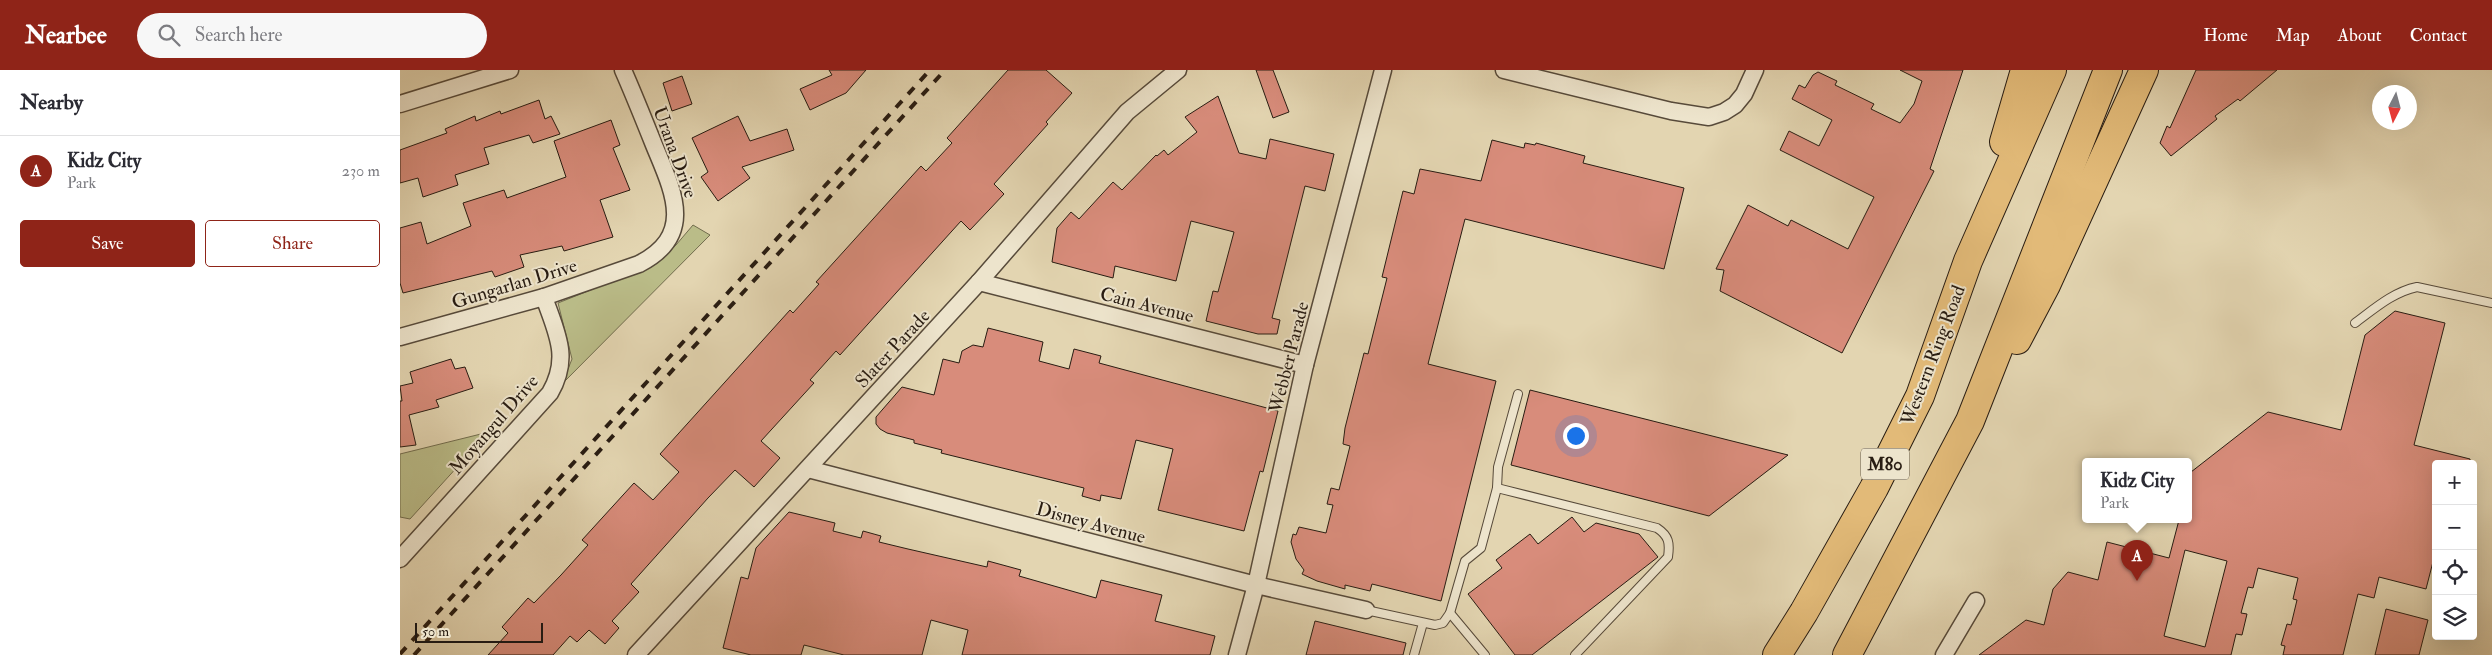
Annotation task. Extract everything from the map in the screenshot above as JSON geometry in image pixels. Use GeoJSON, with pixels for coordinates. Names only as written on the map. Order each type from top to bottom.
{"type":"FeatureCollection","features":[{"type":"Feature","properties":{"kind":"highway"},"geometry":{"type":"LineString","coordinates":[[1968,261],[2026,70]]}},
{"type":"Feature","properties":{"kind":"highway","name":"Western Ring Road"},"geometry":{"type":"LineString","coordinates":[[1777,655],[1804,612],[1874,488],[1920,396],[1968,261],[2052,70]]}},
{"type":"Feature","properties":{"kind":"highway","name":"M80"},"geometry":{"type":"LineString","coordinates":[[1847,655],[1970,421],[2108,70]]}},
{"type":"Feature","properties":{"kind":"highway"},"geometry":{"type":"LineString","coordinates":[[1970,421],[2011,351],[2046,285],[2144,70]]}},
{"type":"Feature","properties":{"kind":"street"},"geometry":{"type":"LineString","coordinates":[[400,104],[510,70]]}},
{"type":"Feature","properties":{"kind":"street","name":"Urana Drive"},"geometry":{"type":"LineString","coordinates":[[623,70],[676,203],[675,220],[666,244],[650,258],[639,264]]}},
{"type":"Feature","properties":{"kind":"street","name":"Slater Parade"},"geometry":{"type":"LineString","coordinates":[[636,655],[979,282],[1127,112],[1178,70]]}},
{"type":"Feature","properties":{"kind":"street","name":"Webber Parade"},"geometry":{"type":"LineString","coordinates":[[1237,655],[1256,585],[1305,365],[1383,70]]}},
{"type":"Feature","properties":{"kind":"street"},"geometry":{"type":"LineString","coordinates":[[1504,70],[1671,111],[1709,117],[1724,112],[1734,105],[1744,94],[1755,70]]}},
{"type":"Feature","properties":{"kind":"street","name":"Gungarlan Drive"},"geometry":{"type":"LineString","coordinates":[[400,337],[544,297],[639,264]]}},
{"type":"Feature","properties":{"kind":"street","name":"Cain Avenue"},"geometry":{"type":"LineString","coordinates":[[979,282],[1305,365]]}},
{"type":"Feature","properties":{"kind":"street","name":"Moyangul Drive"},"geometry":{"type":"LineString","coordinates":[[400,559],[550,393],[555,384],[561,367],[561,348],[544,297]]}},
{"type":"Feature","properties":{"kind":"street","name":"Disney Avenue"},"geometry":{"type":"LineString","coordinates":[[808,469],[1256,585],[1366,610]]}},
{"type":"Feature","properties":{"kind":"street"},"geometry":{"type":"LineString","coordinates":[[1944,655],[1976,601]]}},
{"type":"Feature","properties":{"kind":"lane"},"geometry":{"type":"LineString","coordinates":[[2355,323],[2392,296],[2417,287],[2492,303]]}},
{"type":"Feature","properties":{"kind":"lane"},"geometry":{"type":"LineString","coordinates":[[1366,610],[1422,623],[1435,625],[1443,623],[1450,613],[1465,561],[1481,548],[1497,488],[1498,467],[1518,394]]}},
{"type":"Feature","properties":{"kind":"lane"},"geometry":{"type":"LineString","coordinates":[[1497,488],[1657,528],[1667,534],[1670,544],[1668,557],[1575,655]]}},
{"type":"Feature","properties":{"kind":"lane"},"geometry":{"type":"LineString","coordinates":[[1450,613],[1485,655]]}},
{"type":"Feature","properties":{"kind":"lane"},"geometry":{"type":"LineString","coordinates":[[1414,655],[1422,623]]}},
{"type":"Feature","properties":{"kind":"green space"},"geometry":{"type":"Polygon","coordinates":[[[693,225],[710,235],[562,384],[572,359],[558,303],[653,265],[676,245],[693,225]]]}},
{"type":"Feature","properties":{"kind":"green space"},"geometry":{"type":"Polygon","coordinates":[[[489,432],[410,519],[400,517],[400,454],[489,432]]]}},
{"type":"Feature","properties":{"kind":"building"},"geometry":{"type":"Polygon","coordinates":[[[829,70],[866,70],[846,93],[810,110],[800,89],[832,75],[829,70]]]}},
{"type":"Feature","properties":{"kind":"building"},"geometry":{"type":"Polygon","coordinates":[[[1008,70],[1046,70],[1072,93],[1046,122],[1048,124],[994,184],[1004,194],[970,230],[961,221],[840,355],[836,351],[810,380],[814,383],[761,441],[780,458],[754,487],[735,470],[708,498],[631,584],[639,592],[612,621],[619,628],[605,644],[589,630],[577,642],[570,636],[553,655],[488,655],[508,633],[502,627],[528,598],[534,603],[561,575],[588,545],[582,540],[634,483],[653,500],[679,472],[660,454],[790,310],[793,313],[819,284],[816,282],[921,166],[926,171],[952,143],[947,138],[1008,70]]]}},
{"type":"Feature","properties":{"kind":"building"},"geometry":{"type":"Polygon","coordinates":[[[1256,70],[1273,70],[1289,112],[1273,118],[1256,70]]]}},
{"type":"Feature","properties":{"kind":"building"},"geometry":{"type":"Polygon","coordinates":[[[1900,70],[1963,70],[1930,169],[1934,171],[1842,353],[1720,291],[1724,270],[1716,269],[1748,205],[1788,226],[1791,220],[1848,249],[1874,197],[1780,150],[1789,131],[1819,146],[1832,120],[1792,99],[1799,85],[1805,88],[1813,75],[1818,72],[1837,81],[1835,85],[1874,104],[1871,109],[1900,123],[1914,104],[1922,81],[1900,70]]]}},
{"type":"Feature","properties":{"kind":"building"},"geometry":{"type":"Polygon","coordinates":[[[2196,70],[2277,70],[2240,101],[2238,99],[2215,116],[2217,119],[2171,156],[2160,143],[2167,126],[2170,128],[2196,70]]]}},
{"type":"Feature","properties":{"kind":"building"},"geometry":{"type":"Polygon","coordinates":[[[682,76],[692,104],[672,111],[663,83],[682,76]]]}},
{"type":"Feature","properties":{"kind":"building"},"geometry":{"type":"Polygon","coordinates":[[[1218,96],[1239,153],[1266,159],[1270,139],[1334,154],[1325,191],[1305,186],[1272,318],[1280,320],[1277,334],[1258,334],[1206,321],[1213,291],[1218,292],[1234,232],[1191,221],[1176,281],[1115,266],[1113,278],[1052,262],[1057,228],[1071,212],[1079,219],[1113,182],[1122,190],[1156,155],[1164,150],[1168,155],[1197,132],[1185,117],[1218,96]]]}},
{"type":"Feature","properties":{"kind":"building"},"geometry":{"type":"Polygon","coordinates":[[[539,100],[545,119],[551,116],[560,134],[533,143],[529,135],[484,148],[489,164],[455,175],[458,185],[423,197],[418,178],[400,183],[400,150],[447,133],[445,129],[475,116],[476,121],[500,111],[501,114],[539,100]]]}},
{"type":"Feature","properties":{"kind":"building"},"geometry":{"type":"Polygon","coordinates":[[[738,116],[750,141],[787,129],[794,150],[742,167],[750,178],[718,201],[701,177],[708,172],[692,138],[738,116]]]}},
{"type":"Feature","properties":{"kind":"building"},"geometry":{"type":"Polygon","coordinates":[[[611,120],[620,145],[613,148],[630,190],[600,200],[613,237],[564,251],[562,246],[520,255],[524,267],[495,277],[492,271],[403,293],[400,283],[400,228],[421,222],[427,244],[471,226],[463,203],[504,190],[507,198],[566,177],[554,141],[611,120]]]}},
{"type":"Feature","properties":{"kind":"building"},"geometry":{"type":"Polygon","coordinates":[[[1492,140],[1524,148],[1525,143],[1535,145],[1536,143],[1585,156],[1583,163],[1684,188],[1664,269],[1465,219],[1428,364],[1496,381],[1441,601],[1372,584],[1370,591],[1345,585],[1345,589],[1317,581],[1302,574],[1304,570],[1296,559],[1291,542],[1293,534],[1296,535],[1299,527],[1326,533],[1333,505],[1327,504],[1331,488],[1339,490],[1350,446],[1343,444],[1345,428],[1364,353],[1368,354],[1387,278],[1382,277],[1403,191],[1414,194],[1420,169],[1481,181],[1492,140]]]}},
{"type":"Feature","properties":{"kind":"building"},"geometry":{"type":"Polygon","coordinates":[[[2395,311],[2445,323],[2414,445],[2470,460],[2432,460],[2432,566],[2426,589],[2379,577],[2374,598],[2358,594],[2343,655],[2283,655],[2285,646],[2281,645],[2287,624],[2291,625],[2297,600],[2293,599],[2298,578],[2258,568],[2253,588],[2248,587],[2241,613],[2247,614],[2242,635],[2236,634],[2231,655],[1979,655],[2026,620],[2044,625],[2053,589],[2068,572],[2098,580],[2107,542],[2169,558],[2178,523],[2192,523],[2192,471],[2268,412],[2341,430],[2365,335],[2395,311]],[[2185,550],[2164,636],[2205,647],[2227,561],[2185,550]]]}},
{"type":"Feature","properties":{"kind":"building"},"geometry":{"type":"Polygon","coordinates":[[[988,328],[1043,342],[1039,361],[1069,369],[1074,349],[1101,356],[1099,363],[1278,411],[1263,472],[1260,471],[1244,531],[1158,510],[1173,449],[1136,440],[1121,499],[1101,495],[1100,501],[1082,496],[1084,488],[941,453],[942,450],[914,443],[914,440],[887,433],[880,429],[876,424],[876,417],[902,387],[934,395],[943,359],[959,363],[962,351],[973,345],[983,347],[988,328]]]}},
{"type":"Feature","properties":{"kind":"building"},"geometry":{"type":"Polygon","coordinates":[[[451,359],[455,369],[465,367],[473,388],[436,400],[439,407],[409,415],[416,445],[400,447],[400,401],[402,401],[400,386],[413,383],[410,372],[451,359]]]}},
{"type":"Feature","properties":{"kind":"building"},"geometry":{"type":"Polygon","coordinates":[[[1530,390],[1788,455],[1709,516],[1511,465],[1530,390]]]}},
{"type":"Feature","properties":{"kind":"building"},"geometry":{"type":"Polygon","coordinates":[[[789,512],[835,523],[833,531],[861,538],[863,531],[881,536],[879,542],[987,567],[988,561],[1021,570],[1019,576],[1096,598],[1101,580],[1162,595],[1155,621],[1215,636],[1210,655],[962,655],[968,630],[931,620],[922,655],[844,655],[804,645],[801,655],[751,655],[723,648],[741,577],[748,579],[756,548],[789,512]]]}},
{"type":"Feature","properties":{"kind":"building"},"geometry":{"type":"Polygon","coordinates":[[[1572,517],[1584,532],[1596,523],[1639,534],[1658,557],[1532,655],[1515,655],[1468,594],[1502,568],[1496,560],[1530,534],[1538,544],[1572,517]]]}},
{"type":"Feature","properties":{"kind":"building"},"geometry":{"type":"Polygon","coordinates":[[[2386,609],[2428,620],[2419,655],[2375,655],[2386,609]]]}},
{"type":"Feature","properties":{"kind":"building"},"geometry":{"type":"Polygon","coordinates":[[[1315,621],[1406,643],[1403,655],[1306,655],[1315,621]]]}},
{"type":"Feature","properties":{"kind":"railway"},"geometry":{"type":"LineString","coordinates":[[400,654],[930,70]]}},
{"type":"Feature","properties":{"kind":"railway"},"geometry":{"type":"LineString","coordinates":[[414,655],[945,70]]}},
{"type":"Feature","properties":{"kind":"place","name":"Kidz City"},"geometry":{"type":"Point","coordinates":[2137,581]}}]}
